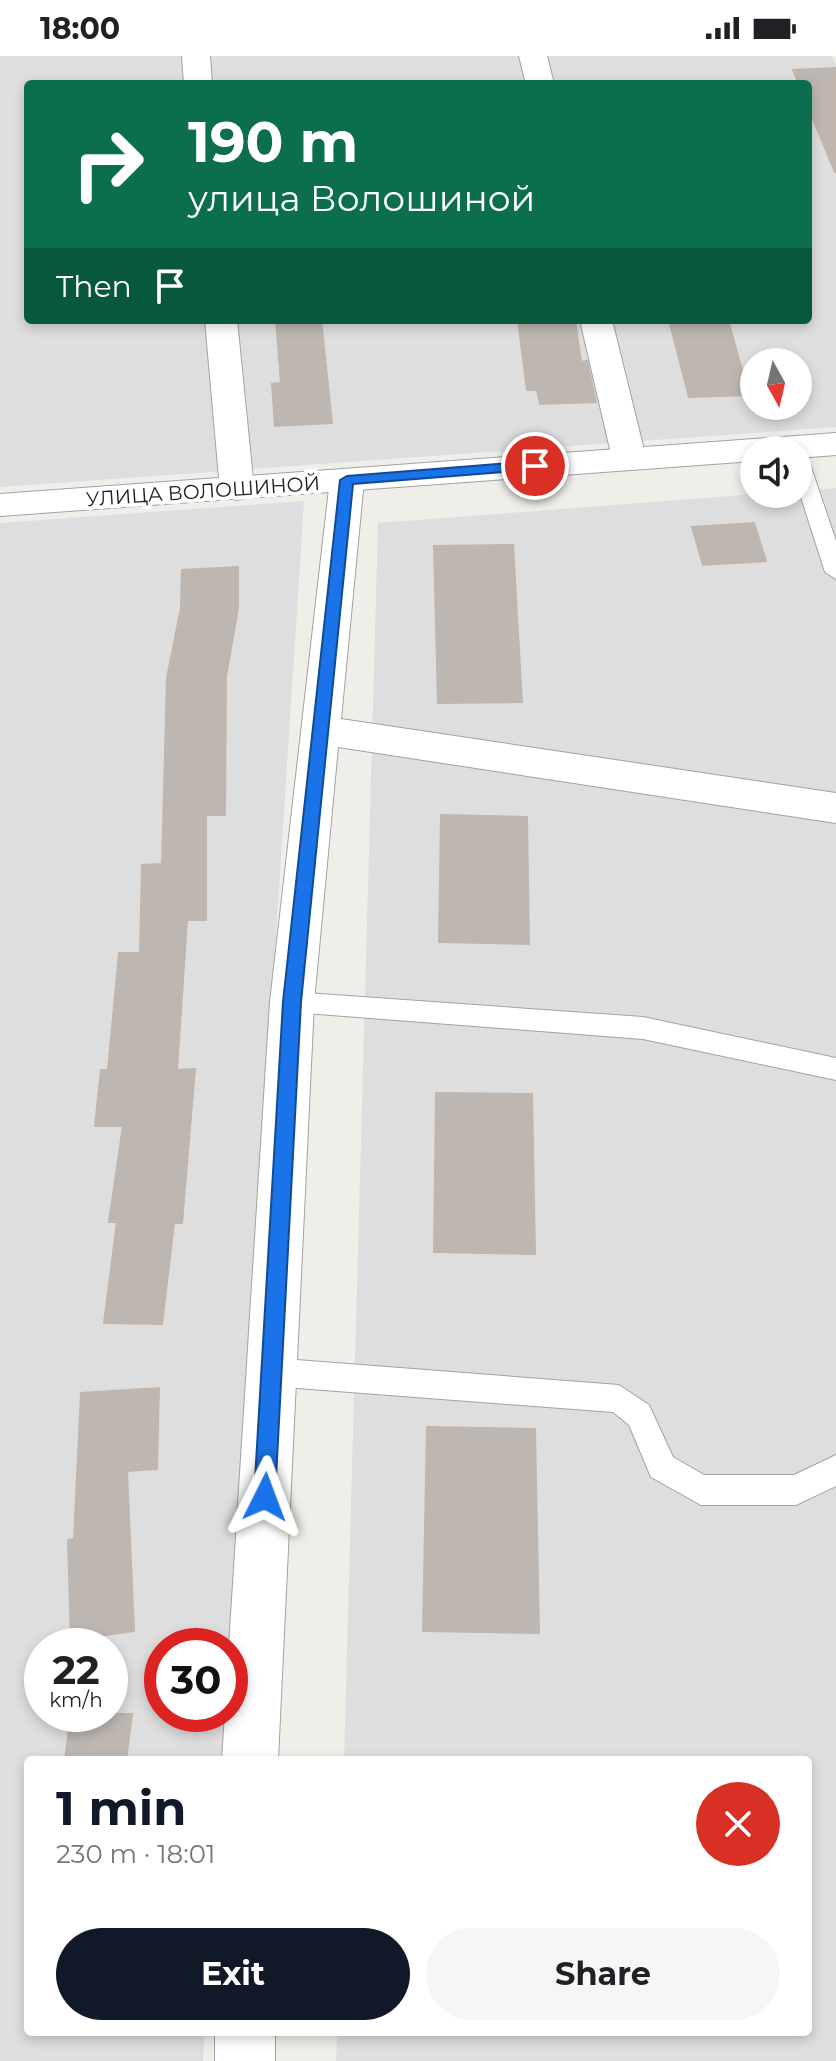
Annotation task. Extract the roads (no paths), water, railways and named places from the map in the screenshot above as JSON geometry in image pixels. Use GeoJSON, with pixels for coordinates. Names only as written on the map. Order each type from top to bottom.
{"type":"FeatureCollection","features":[{"type":"Feature","properties":{"kind":"street"},"geometry":{"type":"LineString","coordinates":[[196,56],[198,80]]}},
{"type":"Feature","properties":{"kind":"street"},"geometry":{"type":"LineString","coordinates":[[533,56],[539,80]]}},
{"type":"Feature","properties":{"kind":"street"},"geometry":{"type":"LineString","coordinates":[[221,324],[237,489]]}},
{"type":"Feature","properties":{"kind":"street"},"geometry":{"type":"LineString","coordinates":[[597,324],[629,458]]}},
{"type":"Feature","properties":{"kind":"street","name":"УЛИЦА ВОЛОШИНОЙ"},"geometry":{"type":"LineString","coordinates":[[812,448],[836,444]]}},
{"type":"Feature","properties":{"kind":"street","name":"УЛИЦА ВОЛОШИНОЙ"},"geometry":{"type":"LineString","coordinates":[[0,505],[629,458],[740,453]]}},
{"type":"Feature","properties":{"kind":"street"},"geometry":{"type":"LineString","coordinates":[[250,1756],[292,1002],[347,480]]}},
{"type":"Feature","properties":{"kind":"street"},"geometry":{"type":"LineString","coordinates":[[321,730],[836,808]]}},
{"type":"Feature","properties":{"kind":"street"},"geometry":{"type":"LineString","coordinates":[[245,2036],[245,2061]]}},
{"type":"Feature","properties":{"kind":"lane"},"geometry":{"type":"LineString","coordinates":[[812,499],[836,572]]}},
{"type":"Feature","properties":{"kind":"lane"},"geometry":{"type":"LineString","coordinates":[[292,1002],[643,1028],[836,1069]]}},
{"type":"Feature","properties":{"kind":"lane"},"geometry":{"type":"LineString","coordinates":[[271,1372],[619,1399],[639,1415],[662,1467],[701,1490],[796,1490],[836,1470]]}}]}
